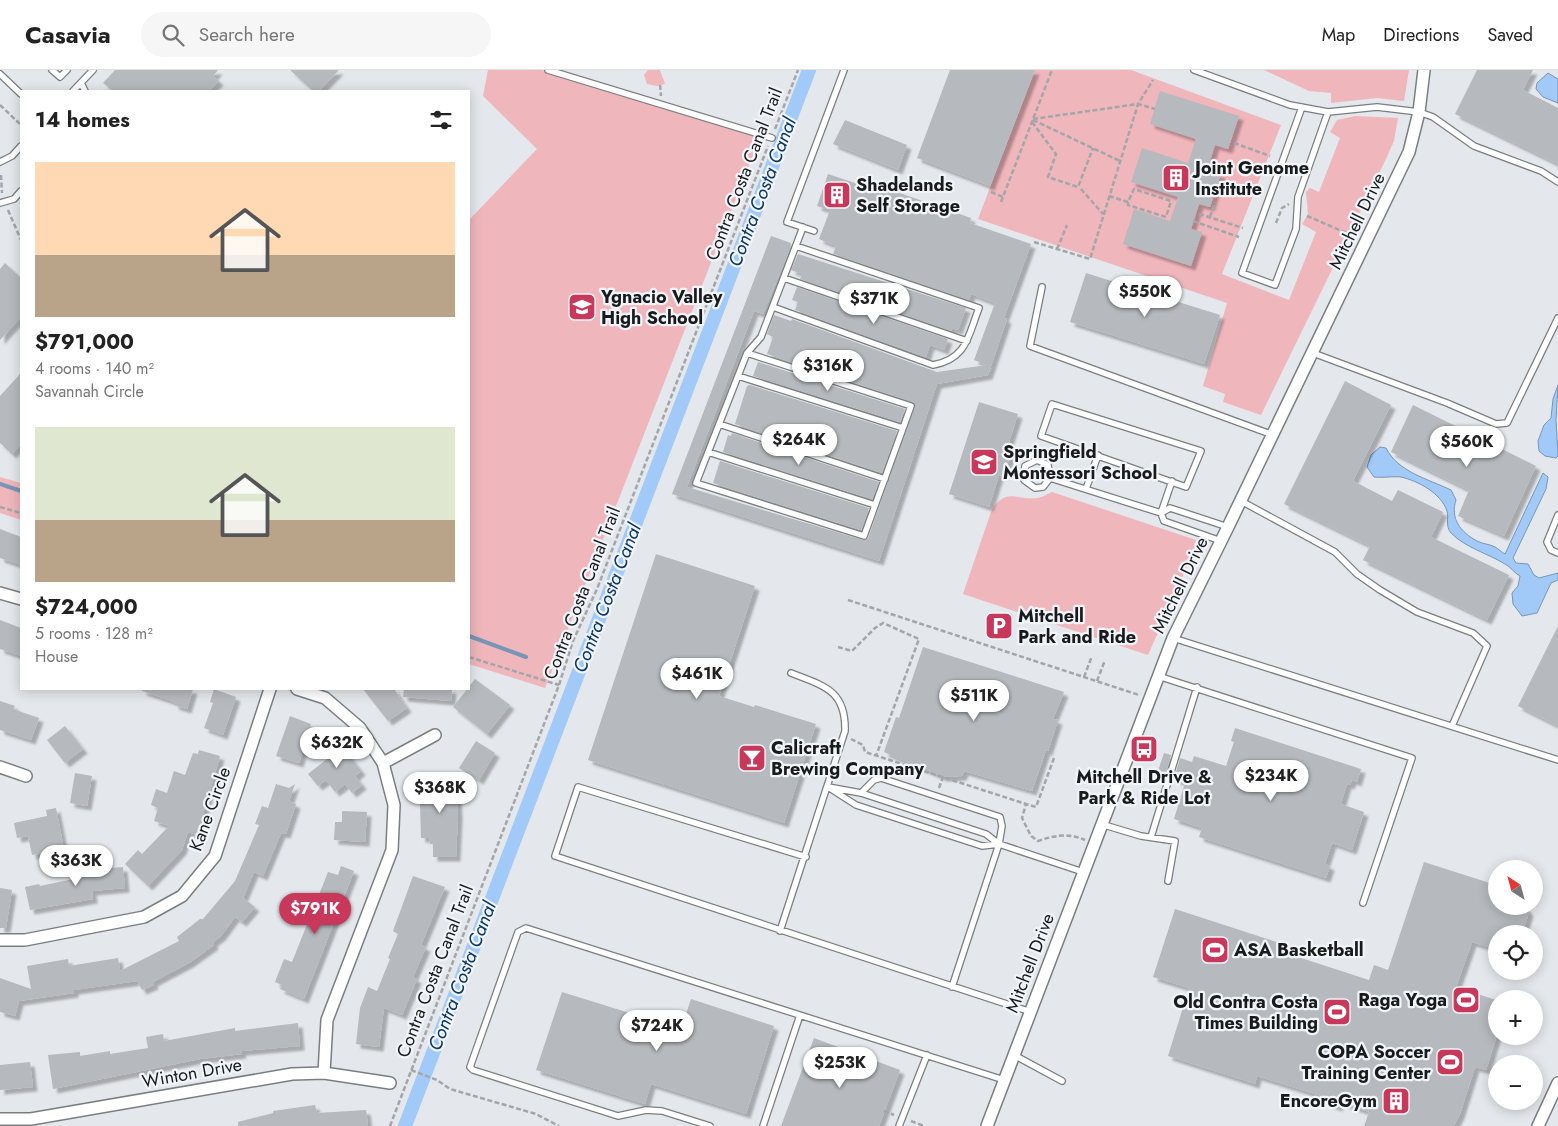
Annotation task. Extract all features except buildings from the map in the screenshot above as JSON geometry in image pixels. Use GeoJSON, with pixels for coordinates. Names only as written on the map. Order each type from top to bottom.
{"type":"FeatureCollection","features":[{"type":"Feature","properties":{"kind":"street","name":"Mitchell Drive"},"geometry":{"type":"LineString","coordinates":[[986,1126],[1172,638],[1273,436],[1409,152],[1419,112],[1424,70]]}},
{"type":"Feature","properties":{"kind":"street"},"geometry":{"type":"LineString","coordinates":[[0,593],[20,600]]}},
{"type":"Feature","properties":{"kind":"street","name":"Kane Circle"},"geometry":{"type":"LineString","coordinates":[[0,940],[25,940],[144,917],[182,896],[215,856],[270,690]]}},
{"type":"Feature","properties":{"kind":"street"},"geometry":{"type":"LineString","coordinates":[[300,690],[324,698],[360,728],[383,763],[394,805],[392,850],[327,1020],[324,1073]]}},
{"type":"Feature","properties":{"kind":"street"},"geometry":{"type":"LineString","coordinates":[[383,763],[435,734]]}},
{"type":"Feature","properties":{"kind":"street"},"geometry":{"type":"LineString","coordinates":[[0,767],[26,776]]}},
{"type":"Feature","properties":{"kind":"street","name":"Winton Drive"},"geometry":{"type":"LineString","coordinates":[[0,1119],[31,1119],[292,1074],[324,1073],[390,1083]]}},
{"type":"Feature","properties":{"kind":"street"},"geometry":{"type":"LineString","coordinates":[[1538,1126],[1558,1083]]}},
{"type":"Feature","properties":{"kind":"lane"},"geometry":{"type":"LineString","coordinates":[[52,70],[60,77],[67,70]]}},
{"type":"Feature","properties":{"kind":"lane"},"geometry":{"type":"LineString","coordinates":[[74,90],[90,72],[83,70]]}},
{"type":"Feature","properties":{"kind":"lane"},"geometry":{"type":"LineString","coordinates":[[548,70],[772,138]]}},
{"type":"Feature","properties":{"kind":"lane"},"geometry":{"type":"LineString","coordinates":[[814,231],[787,222],[844,70]]}},
{"type":"Feature","properties":{"kind":"lane"},"geometry":{"type":"LineString","coordinates":[[1194,70],[1290,105],[1328,112],[1377,107],[1419,112],[1433,117],[1474,146],[1541,171],[1558,182]]}},
{"type":"Feature","properties":{"kind":"lane"},"geometry":{"type":"LineString","coordinates":[[0,74],[20,93]]}},
{"type":"Feature","properties":{"kind":"lane"},"geometry":{"type":"LineString","coordinates":[[81,83],[84,90]]}},
{"type":"Feature","properties":{"kind":"lane"},"geometry":{"type":"LineString","coordinates":[[1302,107],[1242,273],[1275,285],[1296,229],[1298,197],[1328,112]]}},
{"type":"Feature","properties":{"kind":"lane"},"geometry":{"type":"LineString","coordinates":[[0,162],[12,156],[20,147]]}},
{"type":"Feature","properties":{"kind":"lane"},"geometry":{"type":"LineString","coordinates":[[0,204],[14,198],[20,192]]}},
{"type":"Feature","properties":{"kind":"lane"},"geometry":{"type":"LineString","coordinates":[[747,353],[911,406],[864,536],[696,483],[747,353],[762,337],[803,227]]}},
{"type":"Feature","properties":{"kind":"lane"},"geometry":{"type":"LineString","coordinates":[[773,308],[933,365],[948,362],[959,353],[967,341],[979,308],[796,246]]}},
{"type":"Feature","properties":{"kind":"lane"},"geometry":{"type":"LineString","coordinates":[[784,278],[967,341]]}},
{"type":"Feature","properties":{"kind":"lane"},"geometry":{"type":"LineString","coordinates":[[1042,287],[1030,346],[1273,436]]}},
{"type":"Feature","properties":{"kind":"lane"},"geometry":{"type":"LineString","coordinates":[[1313,353],[1447,403],[1496,424],[1507,423],[1558,318]]}},
{"type":"Feature","properties":{"kind":"lane"},"geometry":{"type":"LineString","coordinates":[[738,376],[903,428]]}},
{"type":"Feature","properties":{"kind":"lane"},"geometry":{"type":"LineString","coordinates":[[1052,404],[1201,451],[1186,487],[1172,481],[1041,436],[1052,404]]}},
{"type":"Feature","properties":{"kind":"lane"},"geometry":{"type":"LineString","coordinates":[[720,424],[884,479]]}},
{"type":"Feature","properties":{"kind":"lane"},"geometry":{"type":"LineString","coordinates":[[708,452],[875,505]]}},
{"type":"Feature","properties":{"kind":"lane"},"geometry":{"type":"LineString","coordinates":[[1086,489],[1098,455]]}},
{"type":"Feature","properties":{"kind":"lane"},"geometry":{"type":"LineString","coordinates":[[1037,460],[1048,465],[1050,478],[1043,487],[1035,488],[1024,480],[1025,466],[1037,460]]}},
{"type":"Feature","properties":{"kind":"lane"},"geometry":{"type":"LineString","coordinates":[[1050,478],[1161,513],[1170,508],[1228,527]]}},
{"type":"Feature","properties":{"kind":"lane"},"geometry":{"type":"LineString","coordinates":[[1172,481],[1161,513],[1164,521],[1221,541]]}},
{"type":"Feature","properties":{"kind":"lane"},"geometry":{"type":"LineString","coordinates":[[1241,501],[1335,552],[1357,574],[1417,612],[1473,632],[1482,639],[1487,646],[1452,726]]}},
{"type":"Feature","properties":{"kind":"lane"},"geometry":{"type":"LineString","coordinates":[[1558,515],[1547,542],[1551,550],[1558,553]]}},
{"type":"Feature","properties":{"kind":"lane"},"geometry":{"type":"LineString","coordinates":[[1172,638],[1558,760]]}},
{"type":"Feature","properties":{"kind":"lane"},"geometry":{"type":"LineString","coordinates":[[780,931],[806,858],[844,736],[845,716],[842,703],[820,684],[791,673]]}},
{"type":"Feature","properties":{"kind":"lane"},"geometry":{"type":"LineString","coordinates":[[1158,676],[1197,687],[1412,758],[1363,902]]}},
{"type":"Feature","properties":{"kind":"lane"},"geometry":{"type":"LineString","coordinates":[[1151,837],[1197,687]]}},
{"type":"Feature","properties":{"kind":"lane"},"geometry":{"type":"LineString","coordinates":[[861,793],[874,780],[881,778],[1000,817],[1002,826],[999,844],[952,987]]}},
{"type":"Feature","properties":{"kind":"lane"},"geometry":{"type":"LineString","coordinates":[[806,858],[578,787],[554,856],[1031,1012]]}},
{"type":"Feature","properties":{"kind":"lane"},"geometry":{"type":"LineString","coordinates":[[828,787],[861,793],[986,834],[999,844],[1083,872]]}},
{"type":"Feature","properties":{"kind":"lane"},"geometry":{"type":"LineString","coordinates":[[828,787],[856,805],[982,846],[999,844]]}},
{"type":"Feature","properties":{"kind":"lane"},"geometry":{"type":"LineString","coordinates":[[1101,824],[1175,841],[1168,881]]}},
{"type":"Feature","properties":{"kind":"lane"},"geometry":{"type":"LineString","coordinates":[[710,1126],[662,1110],[646,1110],[618,1116],[474,1070],[470,1066],[518,932],[526,928],[1004,1080]]}},
{"type":"Feature","properties":{"kind":"lane"},"geometry":{"type":"LineString","coordinates":[[763,1126],[800,1015]]}},
{"type":"Feature","properties":{"kind":"lane"},"geometry":{"type":"LineString","coordinates":[[899,1126],[927,1055]]}},
{"type":"Feature","properties":{"kind":"lane"},"geometry":{"type":"LineString","coordinates":[[1014,1055],[1062,1081]]}},
{"type":"Feature","properties":{"kind":"path","name":"Contra Costa Canal Trail"},"geometry":{"type":"LineString","coordinates":[[390,1126],[559,685],[573,641],[597,589],[798,70]]}},
{"type":"Feature","properties":{"kind":"path"},"geometry":{"type":"LineString","coordinates":[[1000,202],[1052,70]]}},
{"type":"Feature","properties":{"kind":"path"},"geometry":{"type":"LineString","coordinates":[[1034,242],[1090,258],[1138,104],[1153,80]]}},
{"type":"Feature","properties":{"kind":"path"},"geometry":{"type":"LineString","coordinates":[[660,85],[661,99]]}},
{"type":"Feature","properties":{"kind":"path"},"geometry":{"type":"LineString","coordinates":[[1032,120],[1138,104],[1155,109]]}},
{"type":"Feature","properties":{"kind":"path"},"geometry":{"type":"LineString","coordinates":[[0,105],[20,124]]}},
{"type":"Feature","properties":{"kind":"path"},"geometry":{"type":"LineString","coordinates":[[1032,120],[1120,161]]}},
{"type":"Feature","properties":{"kind":"path"},"geometry":{"type":"LineString","coordinates":[[1032,120],[1056,154],[1048,177],[1078,187],[1092,148]]}},
{"type":"Feature","properties":{"kind":"path"},"geometry":{"type":"LineString","coordinates":[[1234,143],[1270,156]]}},
{"type":"Feature","properties":{"kind":"path"},"geometry":{"type":"LineString","coordinates":[[1,175],[2,194]]}},
{"type":"Feature","properties":{"kind":"path"},"geometry":{"type":"LineString","coordinates":[[1081,188],[1104,215]]}},
{"type":"Feature","properties":{"kind":"path"},"geometry":{"type":"LineString","coordinates":[[1109,196],[1128,202],[1128,205],[1166,217],[1171,201],[1134,189],[1128,202]]}},
{"type":"Feature","properties":{"kind":"path"},"geometry":{"type":"LineString","coordinates":[[991,192],[1002,196]]}},
{"type":"Feature","properties":{"kind":"path"},"geometry":{"type":"LineString","coordinates":[[1210,217],[1215,202]]}},
{"type":"Feature","properties":{"kind":"path"},"geometry":{"type":"LineString","coordinates":[[1276,223],[1282,208],[1290,203]]}},
{"type":"Feature","properties":{"kind":"path"},"geometry":{"type":"LineString","coordinates":[[1199,214],[1242,228]]}},
{"type":"Feature","properties":{"kind":"path"},"geometry":{"type":"LineString","coordinates":[[1307,216],[1366,242]]}},
{"type":"Feature","properties":{"kind":"path"},"geometry":{"type":"LineString","coordinates":[[10,217],[20,238]]}},
{"type":"Feature","properties":{"kind":"path"},"geometry":{"type":"LineString","coordinates":[[1193,221],[1239,237]]}},
{"type":"Feature","properties":{"kind":"path"},"geometry":{"type":"LineString","coordinates":[[1057,250],[1067,225]]}},
{"type":"Feature","properties":{"kind":"path"},"geometry":{"type":"LineString","coordinates":[[0,507],[20,513]]}},
{"type":"Feature","properties":{"kind":"path"},"geometry":{"type":"LineString","coordinates":[[848,600],[1150,699]]}},
{"type":"Feature","properties":{"kind":"path"},"geometry":{"type":"LineString","coordinates":[[838,647],[852,651],[875,628],[883,623],[919,639],[876,756]]}},
{"type":"Feature","properties":{"kind":"path"},"geometry":{"type":"LineString","coordinates":[[470,656],[559,685]]}},
{"type":"Feature","properties":{"kind":"path"},"geometry":{"type":"LineString","coordinates":[[1084,677],[1092,656]]}},
{"type":"Feature","properties":{"kind":"path"},"geometry":{"type":"LineString","coordinates":[[1098,681],[1105,660]]}},
{"type":"Feature","properties":{"kind":"path"},"geometry":{"type":"LineString","coordinates":[[844,736],[863,745],[864,752],[1036,807],[1054,758]]}},
{"type":"Feature","properties":{"kind":"path"},"geometry":{"type":"LineString","coordinates":[[1026,804],[1022,818],[1032,836],[1038,841],[1050,836],[1074,835],[1093,844]]}},
{"type":"Feature","properties":{"kind":"path"},"geometry":{"type":"LineString","coordinates":[[411,1070],[437,1080],[450,1089],[536,1114],[560,1126]]}},
{"type":"Feature","properties":{"kind":"shaded area","name":"Ygnacio Valley High School"},"geometry":{"type":"Polygon","coordinates":[[[488,70],[542,70],[760,137],[545,688],[470,664],[470,219],[537,149],[483,96],[488,70]]]}},
{"type":"Feature","properties":{"kind":"shaded area"},"geometry":{"type":"Polygon","coordinates":[[[648,70],[660,70],[665,84],[657,86],[647,84],[644,75],[648,70]]]}},
{"type":"Feature","properties":{"kind":"shaded area"},"geometry":{"type":"Polygon","coordinates":[[[1035,70],[1131,70],[1281,125],[1222,274],[1289,300],[1316,232],[1302,224],[1308,214],[1306,192],[1310,188],[1319,192],[1340,138],[1330,132],[1337,120],[1355,116],[1398,118],[1394,141],[1385,161],[1261,415],[1223,402],[1225,394],[1203,386],[1227,303],[978,219],[1035,70]]]}},
{"type":"Feature","properties":{"kind":"shaded area"},"geometry":{"type":"Polygon","coordinates":[[[1264,70],[1409,70],[1404,101],[1377,98],[1331,103],[1331,93],[1309,91],[1264,70]]]}},
{"type":"Feature","properties":{"kind":"shaded area"},"geometry":{"type":"Polygon","coordinates":[[[0,477],[20,483],[20,520],[0,513],[0,477]]]}},
{"type":"Feature","properties":{"kind":"shaded area"},"geometry":{"type":"Polygon","coordinates":[[[1052,492],[1196,540],[1194,545],[1196,546],[1148,655],[963,594],[991,512],[996,504],[1006,497],[1039,498],[1052,492]]]}},
{"type":"Feature","properties":{"kind":"water"},"geometry":{"type":"Polygon","coordinates":[[[1548,73],[1558,79],[1558,103],[1543,97],[1536,89],[1537,83],[1548,73]]]}},
{"type":"Feature","properties":{"kind":"water"},"geometry":{"type":"Polygon","coordinates":[[[1558,385],[1556,419],[1558,456],[1556,458],[1545,456],[1539,451],[1538,441],[1544,425],[1551,418],[1553,399],[1558,385]]]}},
{"type":"Feature","properties":{"kind":"water"},"geometry":{"type":"Polygon","coordinates":[[[1380,447],[1386,448],[1398,463],[1414,474],[1451,490],[1456,500],[1454,513],[1461,529],[1477,541],[1493,546],[1505,554],[1543,473],[1548,477],[1546,489],[1513,558],[1516,563],[1528,564],[1534,575],[1539,578],[1558,573],[1558,580],[1551,583],[1537,613],[1522,616],[1513,604],[1512,593],[1518,586],[1520,576],[1507,565],[1470,546],[1451,533],[1448,528],[1447,511],[1434,493],[1415,481],[1401,477],[1374,477],[1367,467],[1371,455],[1380,447]]]}},
{"type":"Feature","properties":{"kind":"waterway","name":"Contra Costa Canal"},"geometry":{"type":"LineString","coordinates":[[405,1126],[809,70]]}},
{"type":"Feature","properties":{"kind":"waterway"},"geometry":{"type":"LineString","coordinates":[[0,484],[20,491]]}},
{"type":"Feature","properties":{"kind":"waterway"},"geometry":{"type":"LineString","coordinates":[[470,636],[526,657]]}},
{"type":"Feature","properties":{"kind":"place","name":"Joint Genome Institute"},"geometry":{"type":"Point","coordinates":[1176,178]}},
{"type":"Feature","properties":{"kind":"place","name":"Shadelands Self Storage"},"geometry":{"type":"Point","coordinates":[837,195]}},
{"type":"Feature","properties":{"kind":"place","name":"Ygnacio Valley High School"},"geometry":{"type":"Point","coordinates":[582,307]}},
{"type":"Feature","properties":{"kind":"place","name":"Springfield Montessori School"},"geometry":{"type":"Point","coordinates":[984,462]}},
{"type":"Feature","properties":{"kind":"place","name":"Mitchell Park and Ride"},"geometry":{"type":"Point","coordinates":[999,626]}},
{"type":"Feature","properties":{"kind":"place","name":"Mitchell Drive & Park & Ride Lot"},"geometry":{"type":"Point","coordinates":[1144,749]}},
{"type":"Feature","properties":{"kind":"place","name":"Calicraft Brewing Company"},"geometry":{"type":"Point","coordinates":[752,758]}},
{"type":"Feature","properties":{"kind":"place","name":"ASA Basketball"},"geometry":{"type":"Point","coordinates":[1215,950]}},
{"type":"Feature","properties":{"kind":"place","name":"Raga Yoga"},"geometry":{"type":"Point","coordinates":[1466,1000]}},
{"type":"Feature","properties":{"kind":"place","name":"Old Contra Costa Times Building"},"geometry":{"type":"Point","coordinates":[1337,1012]}},
{"type":"Feature","properties":{"kind":"place","name":"COPA Soccer Training Center"},"geometry":{"type":"Point","coordinates":[1450,1062]}},
{"type":"Feature","properties":{"kind":"place","name":"EncoreGym"},"geometry":{"type":"Point","coordinates":[1396,1101]}}]}
